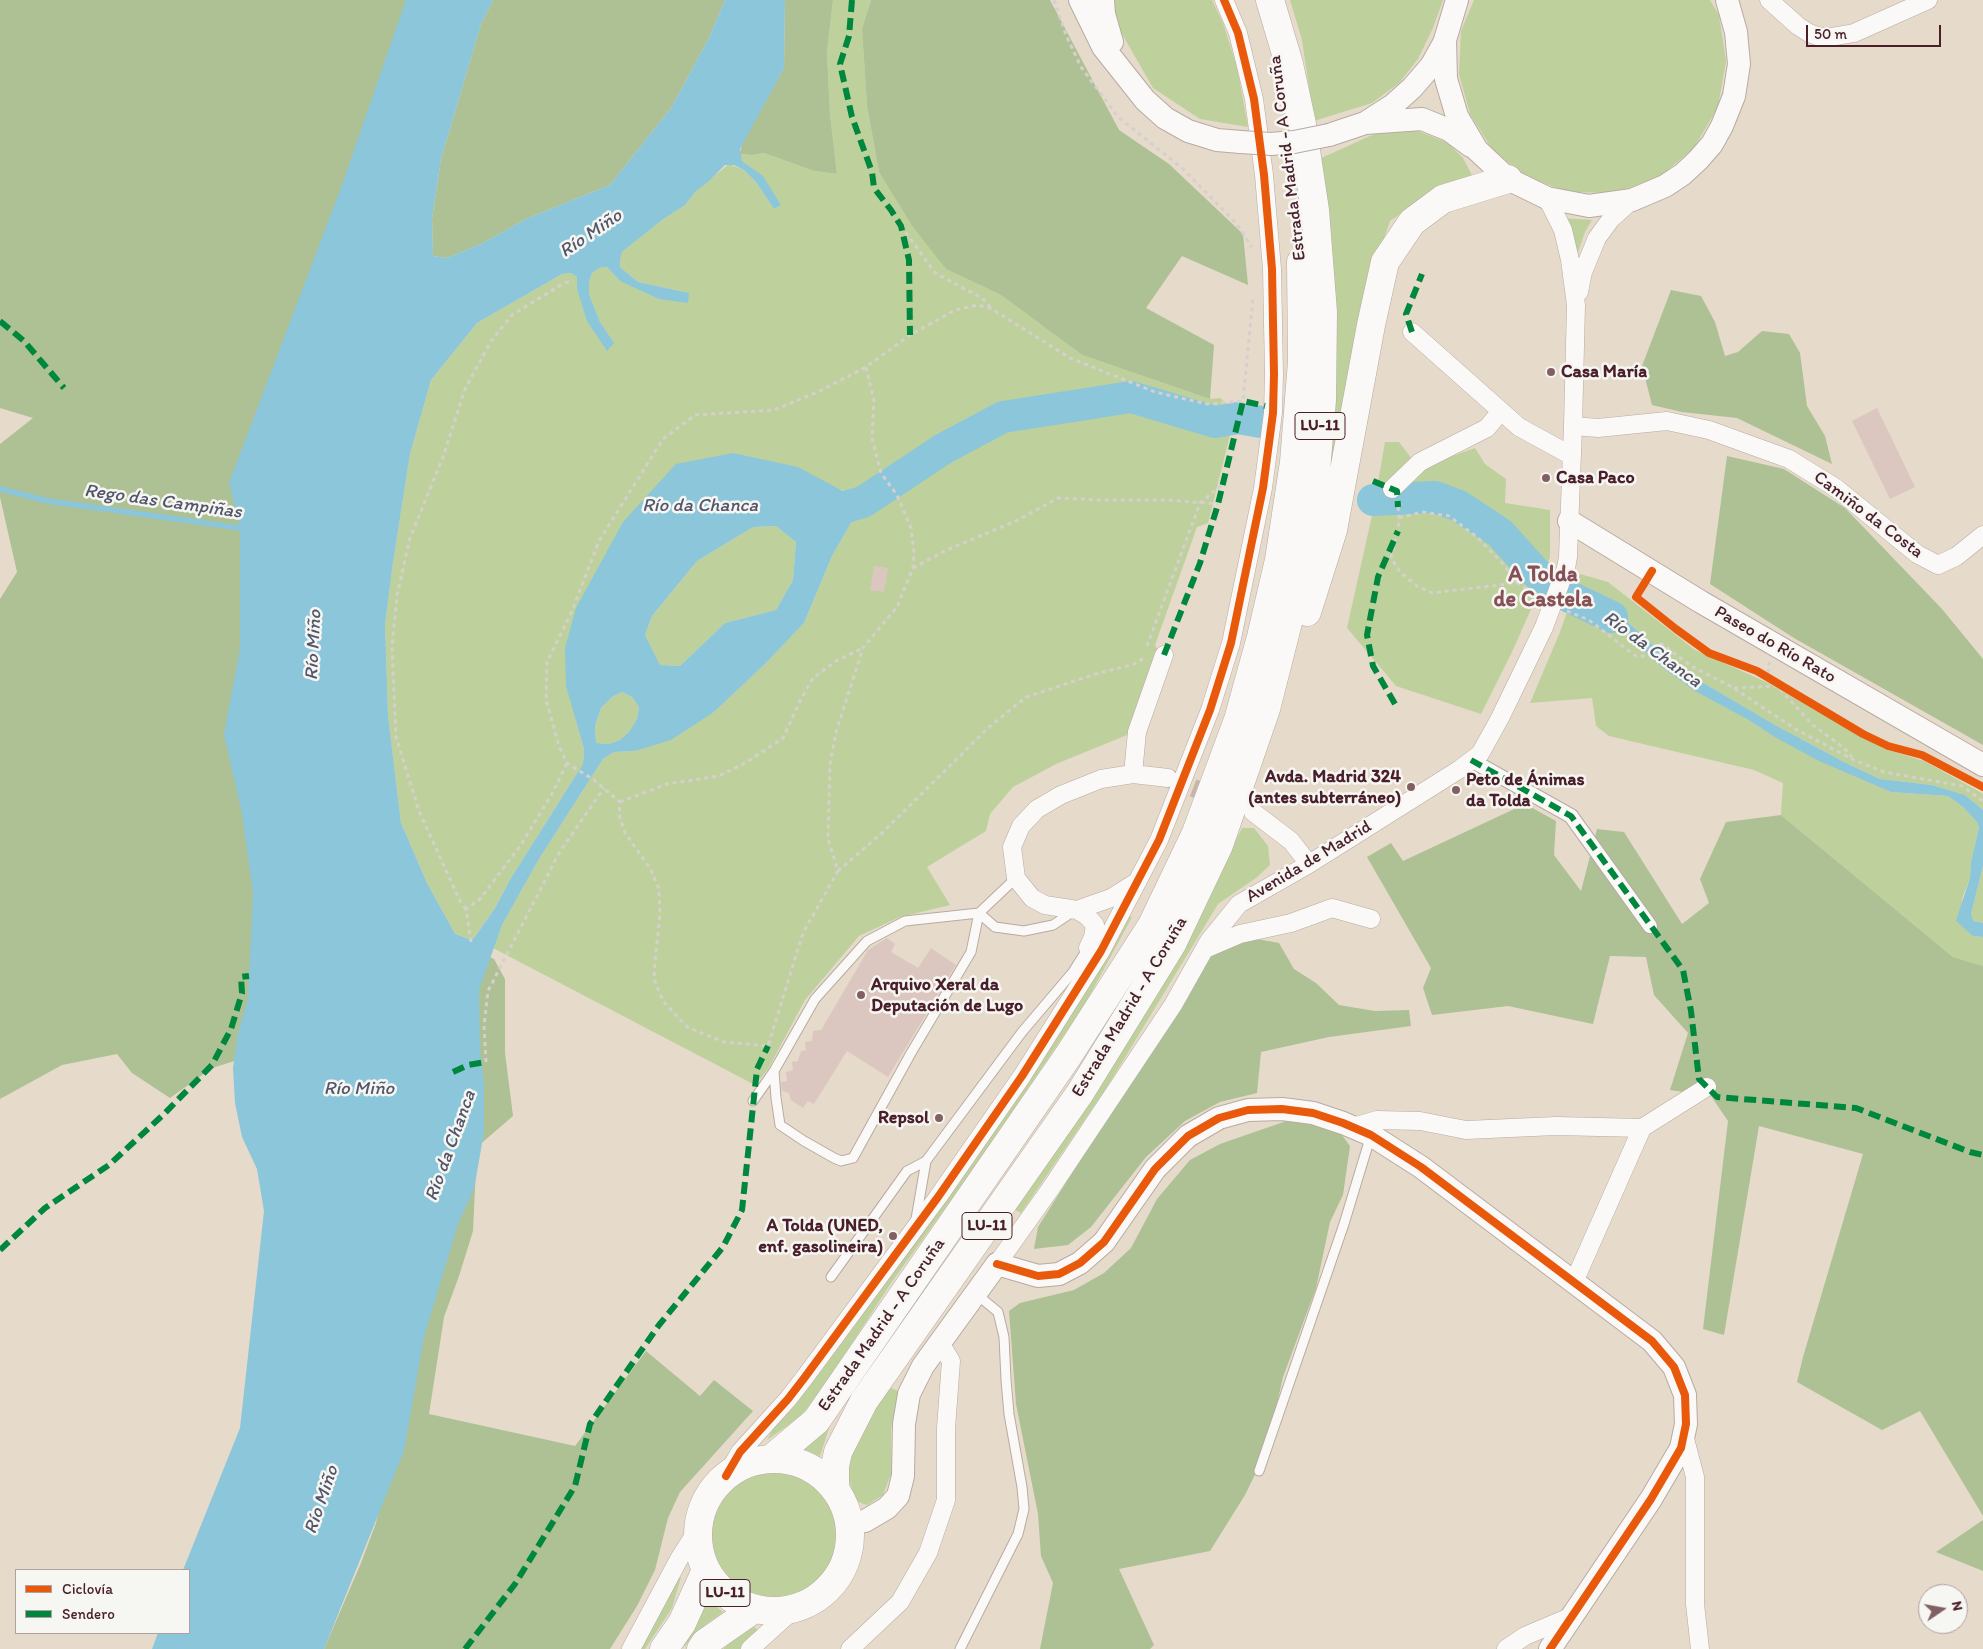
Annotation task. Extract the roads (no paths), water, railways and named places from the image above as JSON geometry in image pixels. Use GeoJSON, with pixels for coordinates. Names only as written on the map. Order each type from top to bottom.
{"type":"FeatureCollection","features":[{"type":"Feature","properties":{"kind":"highway"},"geometry":{"type":"LineString","coordinates":[[1254,0],[1285,113]]}},
{"type":"Feature","properties":{"kind":"highway","name":"Estrada Madrid - A Coruña"},"geometry":{"type":"LineString","coordinates":[[772,1458],[816,1421],[1068,1056],[1152,925],[1196,833],[1238,720],[1261,637],[1279,560],[1294,462],[1302,361],[1302,276],[1296,189],[1269,0]]}},
{"type":"Feature","properties":{"kind":"highway","name":"Estrada Madrid - A Coruña"},"geometry":{"type":"LineString","coordinates":[[835,1489],[835,1466],[838,1452],[864,1401],[1080,1093],[1172,944],[1219,845],[1266,709],[1298,583],[1316,471],[1322,400],[1323,312],[1315,210],[1302,124],[1289,64],[1269,0]]}},
{"type":"Feature","properties":{"kind":"highway"},"geometry":{"type":"LineString","coordinates":[[1219,845],[1268,738],[1333,530],[1385,262],[1412,222],[1442,199],[1508,179]]}},
{"type":"Feature","properties":{"kind":"highway","name":"Estrada Madrid - A Coruña"},"geometry":{"type":"LineString","coordinates":[[772,1458],[790,1460],[807,1466],[822,1476],[835,1489],[845,1506],[850,1524],[850,1547],[843,1568],[831,1586],[814,1601],[794,1610],[774,1612],[754,1609],[735,1601],[718,1587],[706,1570],[699,1550],[698,1529],[702,1509],[708,1497],[712,1490],[726,1476],[747,1463],[772,1458]]}},
{"type":"Feature","properties":{"kind":"highway","name":"LU-11"},"geometry":{"type":"LineString","coordinates":[[664,1649],[682,1623],[706,1570]]}},
{"type":"Feature","properties":{"kind":"highway","name":"LU-11"},"geometry":{"type":"LineString","coordinates":[[701,1649],[705,1643],[754,1609]]}},
{"type":"Feature","properties":{"kind":"street"},"geometry":{"type":"LineString","coordinates":[[1080,0],[1104,47],[1120,70],[1145,100],[1165,118],[1188,131],[1218,140],[1271,144],[1294,142],[1329,135],[1365,123],[1393,105],[1412,88],[1431,66],[1445,40],[1457,0]]}},
{"type":"Feature","properties":{"kind":"street"},"geometry":{"type":"LineString","coordinates":[[1103,0],[1104,14],[1120,70]]}},
{"type":"Feature","properties":{"kind":"street"},"geometry":{"type":"LineString","coordinates":[[726,1476],[740,1452],[788,1399],[915,1229],[1022,1076],[1094,949],[1138,880],[1159,840],[1210,710],[1231,643],[1264,488],[1274,374],[1272,269],[1264,176],[1254,99],[1238,33],[1224,0]]}},
{"type":"Feature","properties":{"kind":"street"},"geometry":{"type":"LineString","coordinates":[[1365,123],[1422,119],[1449,130],[1477,150],[1508,179],[1547,198],[1589,206],[1632,200],[1665,186],[1683,174],[1703,154],[1722,126],[1734,96],[1739,64],[1736,32],[1728,0]]}},
{"type":"Feature","properties":{"kind":"street"},"geometry":{"type":"LineString","coordinates":[[1769,0],[1798,26],[1820,37],[1831,38],[1854,33],[1928,0]]}},
{"type":"Feature","properties":{"kind":"street"},"geometry":{"type":"LineString","coordinates":[[1445,40],[1446,79],[1454,107],[1457,116],[1477,150]]}},
{"type":"Feature","properties":{"kind":"street","name":"Avenida de Madrid"},"geometry":{"type":"LineString","coordinates":[[997,1264],[1051,1188],[1174,1005],[1205,949],[1239,904],[1309,864],[1460,769],[1480,754],[1500,718],[1544,627],[1566,568],[1568,557],[1576,305],[1570,260],[1563,230],[1547,198]]}},
{"type":"Feature","properties":{"kind":"street","name":"Avenida de Madrid"},"geometry":{"type":"LineString","coordinates":[[1576,305],[1583,272],[1597,238],[1611,219],[1632,200]]}},
{"type":"Feature","properties":{"kind":"street"},"geometry":{"type":"LineString","coordinates":[[1412,332],[1519,427],[1572,456]]}},
{"type":"Feature","properties":{"kind":"street"},"geometry":{"type":"LineString","coordinates":[[1392,489],[1420,462],[1487,428],[1501,410]]}},
{"type":"Feature","properties":{"kind":"street","name":"Camiño da Costa"},"geometry":{"type":"LineString","coordinates":[[1573,426],[1598,428],[1667,421],[1709,430],[1789,459],[1836,488],[1917,554],[1938,565],[1958,556],[1983,535]]}},
{"type":"Feature","properties":{"kind":"street","name":"Paseo do Río Rato"},"geometry":{"type":"LineString","coordinates":[[1569,521],[1778,646],[1983,765]]}},
{"type":"Feature","properties":{"kind":"street"},"geometry":{"type":"LineString","coordinates":[[1133,774],[1137,732],[1164,655]]}},
{"type":"Feature","properties":{"kind":"street"},"geometry":{"type":"LineString","coordinates":[[1471,760],[1571,816],[1650,926]]}},
{"type":"Feature","properties":{"kind":"street"},"geometry":{"type":"LineString","coordinates":[[1094,949],[1093,936],[1095,925],[1087,916],[1076,910],[1045,905],[1032,898],[1016,878],[1012,847],[1021,826],[1037,809],[1061,795],[1101,779],[1133,774],[1168,778]]}},
{"type":"Feature","properties":{"kind":"street"},"geometry":{"type":"LineString","coordinates":[[1253,812],[1290,841],[1309,864]]}},
{"type":"Feature","properties":{"kind":"street"},"geometry":{"type":"LineString","coordinates":[[1076,910],[1111,898],[1138,880]]}},
{"type":"Feature","properties":{"kind":"street"},"geometry":{"type":"LineString","coordinates":[[1205,949],[1240,934],[1291,923],[1332,908],[1371,919]]}},
{"type":"Feature","properties":{"kind":"street"},"geometry":{"type":"LineString","coordinates":[[1362,1131],[1377,1120],[1420,1121],[1466,1130],[1556,1126],[1642,1128],[1707,1087]]}},
{"type":"Feature","properties":{"kind":"street"},"geometry":{"type":"LineString","coordinates":[[850,1524],[865,1521],[887,1508],[898,1496],[903,1476],[904,1424],[909,1394],[923,1366],[997,1264],[1038,1276],[1059,1274],[1080,1263],[1104,1242],[1155,1169],[1188,1136],[1219,1118],[1248,1110],[1282,1109],[1312,1113],[1362,1131],[1421,1167],[1652,1341],[1674,1367],[1685,1395],[1686,1424],[1681,1448],[1651,1499],[1550,1649]]}},
{"type":"Feature","properties":{"kind":"street"},"geometry":{"type":"LineString","coordinates":[[1574,1282],[1642,1128]]}},
{"type":"Feature","properties":{"kind":"street"},"geometry":{"type":"LineString","coordinates":[[850,1649],[900,1602],[928,1553],[946,1500],[946,1428],[951,1361],[940,1343]]}},
{"type":"Feature","properties":{"kind":"street"},"geometry":{"type":"LineString","coordinates":[[1684,1435],[1695,1477],[1695,1604],[1700,1649]]}},
{"type":"Feature","properties":{"kind":"street"},"geometry":{"type":"LineString","coordinates":[[631,1649],[679,1559],[698,1529]]}},
{"type":"Feature","properties":{"kind":"street"},"geometry":{"type":"LineString","coordinates":[[750,1649],[794,1610]]}},
{"type":"Feature","properties":{"kind":"street"},"geometry":{"type":"LineString","coordinates":[[1506,1649],[1525,1636],[1570,1617]]}},
{"type":"Feature","properties":{"kind":"lane"},"geometry":{"type":"LineString","coordinates":[[774,1072],[780,1124],[804,1141],[834,1158],[841,1161],[853,1158],[911,1052],[971,952],[979,913],[1016,878]]}},
{"type":"Feature","properties":{"kind":"lane"},"geometry":{"type":"LineString","coordinates":[[753,1101],[774,1072],[815,999],[867,941],[905,921],[979,913],[995,927],[1024,931],[1053,924],[1076,910]]}},
{"type":"Feature","properties":{"kind":"lane"},"geometry":{"type":"LineString","coordinates":[[831,1277],[906,1171],[926,1161],[1022,1032],[1094,949]]}},
{"type":"Feature","properties":{"kind":"lane"},"geometry":{"type":"LineString","coordinates":[[1259,1471],[1344,1224],[1362,1131]]}},
{"type":"Feature","properties":{"kind":"lane"},"geometry":{"type":"LineString","coordinates":[[829,1167],[834,1158]]}},
{"type":"Feature","properties":{"kind":"lane"},"geometry":{"type":"LineString","coordinates":[[915,1229],[926,1161]]}},
{"type":"Feature","properties":{"kind":"lane"},"geometry":{"type":"LineString","coordinates":[[960,1649],[1018,1534],[1024,1509],[1009,1414],[1004,1337],[998,1312],[975,1292]]}},
{"type":"Feature","properties":{"kind":"water","name":"Río Miño"},"geometry":{"type":"Polygon","coordinates":[[[406,0],[493,0],[481,24],[441,159],[432,219],[433,256],[447,258],[483,243],[526,219],[610,185],[671,108],[709,38],[725,0],[785,0],[784,68],[740,149],[742,161],[763,176],[781,205],[774,209],[756,182],[744,170],[734,165],[725,165],[696,191],[685,205],[662,220],[622,252],[620,267],[638,282],[689,293],[688,303],[659,299],[620,281],[607,267],[599,268],[592,273],[589,282],[589,294],[600,322],[614,343],[607,351],[587,321],[577,289],[577,277],[571,273],[562,274],[477,323],[431,380],[410,454],[385,624],[388,716],[401,823],[427,883],[455,934],[472,940],[495,908],[511,878],[583,764],[584,749],[566,686],[565,648],[576,608],[623,522],[676,464],[733,453],[798,467],[863,502],[832,556],[804,623],[765,664],[714,712],[671,740],[635,751],[614,752],[603,759],[539,859],[502,925],[479,990],[480,1049],[484,1083],[484,1132],[474,1189],[458,1224],[424,1337],[404,1451],[324,1649],[152,1649],[158,1634],[190,1634],[190,1569],[183,1569],[240,1428],[264,1211],[257,1169],[242,1137],[235,1103],[233,1068],[238,1033],[248,999],[253,893],[242,814],[224,734],[240,649],[240,527],[229,483],[342,185],[406,0]],[[776,526],[753,527],[697,561],[652,616],[645,635],[660,665],[680,666],[725,623],[776,610],[793,580],[796,542],[776,526]],[[622,692],[612,697],[601,708],[595,726],[596,743],[609,744],[620,740],[629,732],[637,719],[639,707],[632,697],[622,692]]]}},
{"type":"Feature","properties":{"kind":"water"},"geometry":{"type":"Polygon","coordinates":[[[1573,595],[1609,606],[1660,652],[1702,682],[1775,725],[1844,762],[1880,779],[1932,785],[1965,795],[1983,810],[1983,866],[1971,914],[1973,921],[1983,923],[1983,937],[1973,936],[1956,921],[1970,878],[1971,862],[1979,827],[1963,807],[1948,796],[1891,792],[1817,760],[1695,691],[1662,667],[1622,630],[1571,601],[1573,595]]]}},
{"type":"Feature","properties":{"kind":"waterway","name":"Río da Chanca"},"geometry":{"type":"LineString","coordinates":[[821,507],[842,508],[863,502],[943,449],[1003,417],[1131,397],[1215,422],[1238,418],[1261,422]]}},
{"type":"Feature","properties":{"kind":"waterway","name":"Rego das Campiñas"},"geometry":{"type":"LineString","coordinates":[[0,489],[48,501],[247,529]]}},
{"type":"Feature","properties":{"kind":"waterway","name":"Río da Chanca"},"geometry":{"type":"LineString","coordinates":[[1373,500],[1435,497],[1459,506],[1500,533],[1535,572],[1570,597],[1612,617]]}},
{"type":"Feature","properties":{"kind":"tunnel"},"geometry":{"type":"LineString","coordinates":[[1168,778],[1219,798]]}},
{"type":"Feature","properties":{"kind":"place","name":"Casa María"},"geometry":{"type":"Point","coordinates":[1551,372]}},
{"type":"Feature","properties":{"kind":"place","name":"Casa Paco"},"geometry":{"type":"Point","coordinates":[1546,478]}},
{"type":"Feature","properties":{"kind":"place","name":"Avda. Madrid 324 (antes subterráneo)"},"geometry":{"type":"Point","coordinates":[1411,787]}},
{"type":"Feature","properties":{"kind":"place","name":"Peto de Ánimas da Tolda"},"geometry":{"type":"Point","coordinates":[1456,790]}},
{"type":"Feature","properties":{"kind":"place","name":"Arquivo Xeral da Deputación de Lugo"},"geometry":{"type":"Point","coordinates":[861,995]}},
{"type":"Feature","properties":{"kind":"place","name":"Repsol"},"geometry":{"type":"Point","coordinates":[939,1118]}},
{"type":"Feature","properties":{"kind":"place","name":"A Tolda (UNED, enf. gasolineira)"},"geometry":{"type":"Point","coordinates":[893,1236]}},
{"type":"Feature","properties":{"kind":"district","name":"A Tolda de Castela"},"geometry":{"type":"Point","coordinates":[1543,588]}}]}
